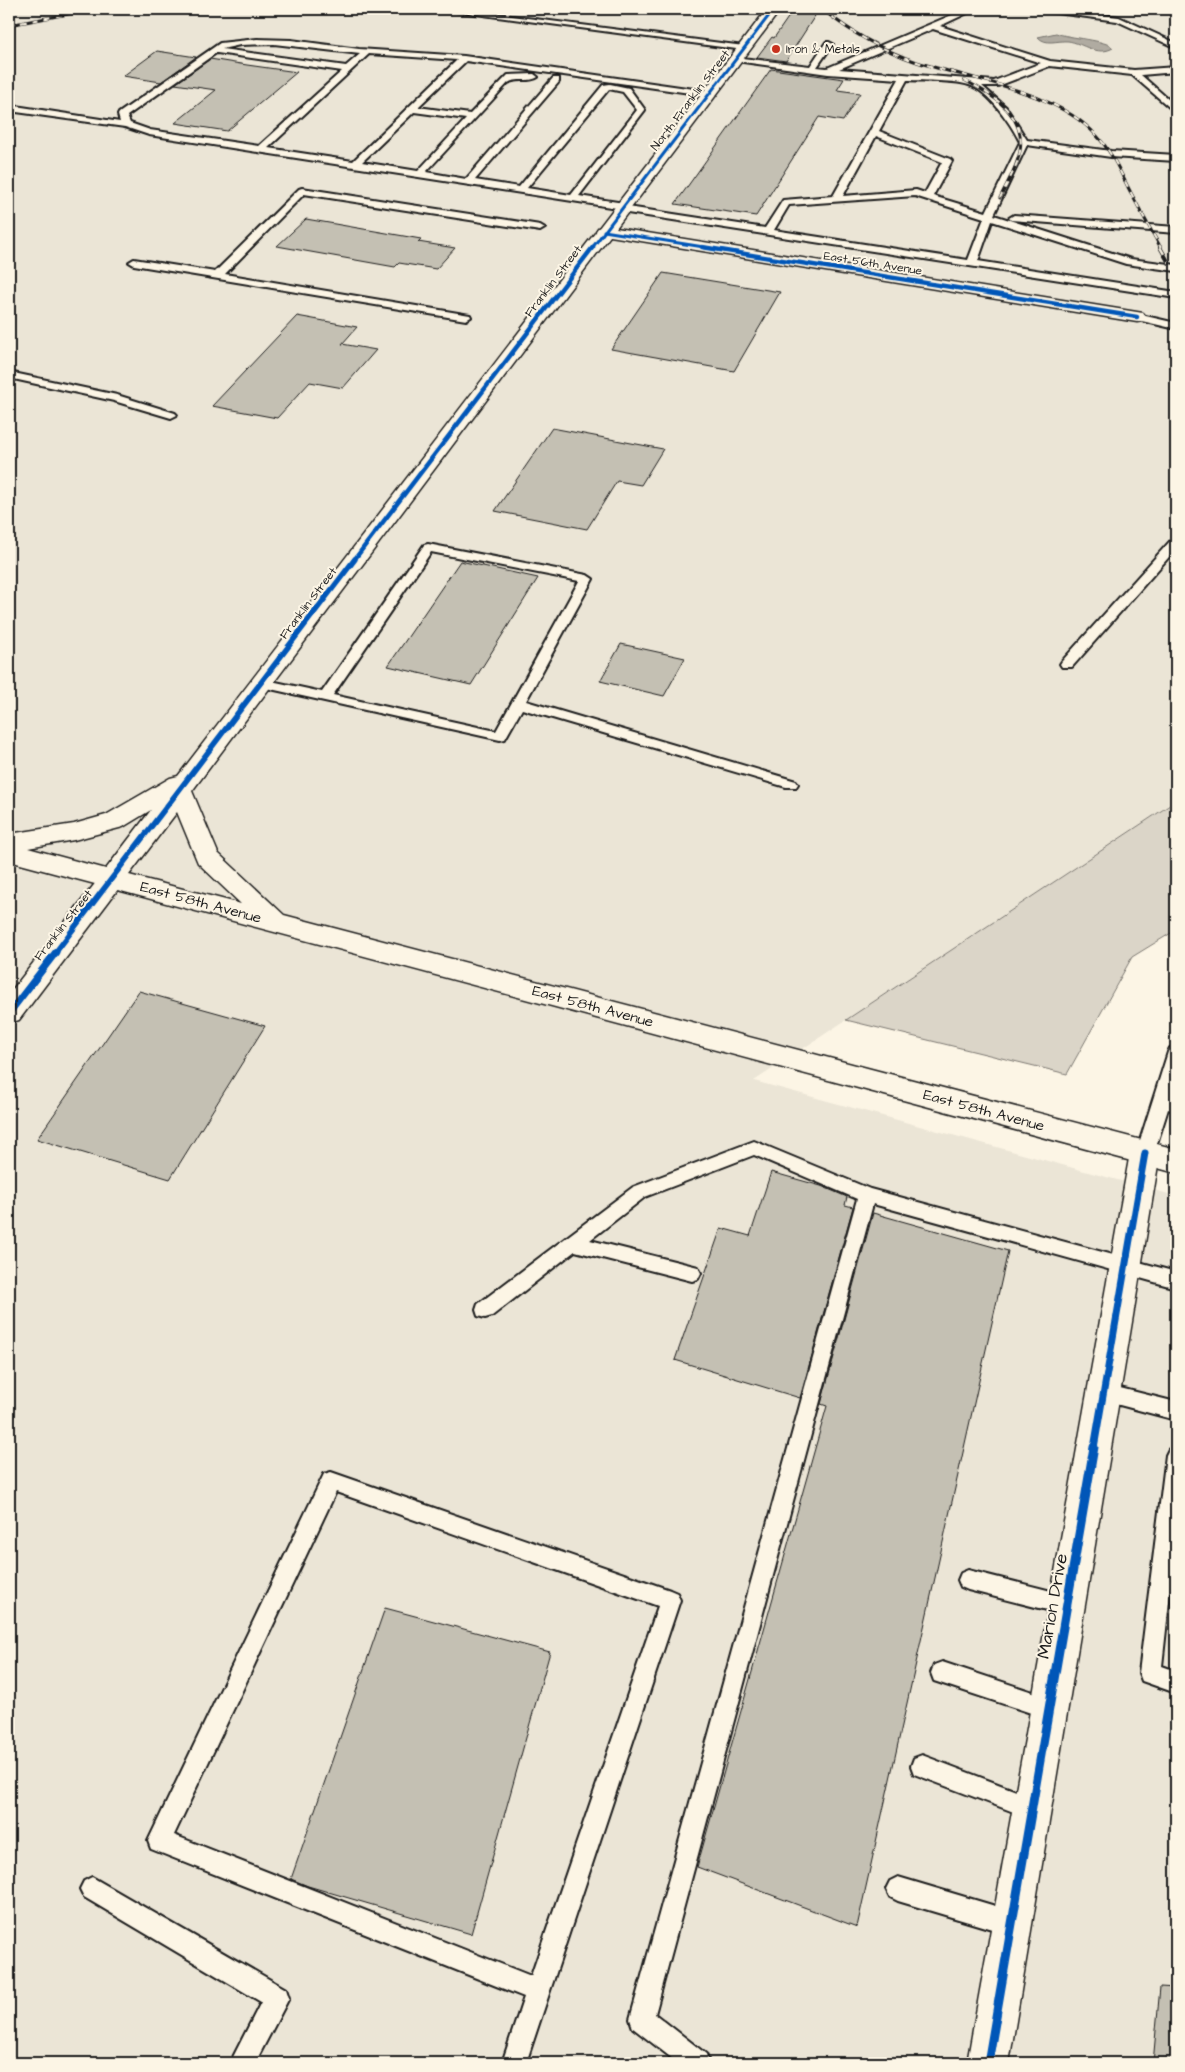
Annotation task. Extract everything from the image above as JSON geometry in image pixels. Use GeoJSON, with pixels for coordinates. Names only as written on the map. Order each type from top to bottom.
{"type":"FeatureCollection","features":[{"type":"Feature","properties":{"kind":"street","name":"North Franklin Street"},"geometry":{"type":"LineString","coordinates":[[622,207],[774,9]]}},
{"type":"Feature","properties":{"kind":"street","name":"Franklin Street"},"geometry":{"type":"LineString","coordinates":[[9,1013],[262,683],[622,207]]}},
{"type":"Feature","properties":{"kind":"street","name":"East 56th Avenue"},"geometry":{"type":"LineString","coordinates":[[604,231],[1137,317]]}},
{"type":"Feature","properties":{"kind":"street"},"geometry":{"type":"LineString","coordinates":[[9,842],[74,832],[114,821],[185,783],[207,858],[276,922]]}},
{"type":"Feature","properties":{"kind":"street","name":"East 58th Avenue"},"geometry":{"type":"LineString","coordinates":[[9,852],[1161,1157]]}},
{"type":"Feature","properties":{"kind":"street","name":"Marion Drive"},"geometry":{"type":"LineString","coordinates":[[988,2063],[1126,1266],[1161,1157]]}},
{"type":"Feature","properties":{"kind":"lane"},"geometry":{"type":"LineString","coordinates":[[462,9],[740,53],[828,71],[995,84],[1049,63]]}},
{"type":"Feature","properties":{"kind":"lane"},"geometry":{"type":"LineString","coordinates":[[828,71],[972,9]]}},
{"type":"Feature","properties":{"kind":"lane"},"geometry":{"type":"LineString","coordinates":[[1042,9],[1119,19],[1176,46]]}},
{"type":"Feature","properties":{"kind":"lane"},"geometry":{"type":"LineString","coordinates":[[932,26],[1049,63],[1134,74],[1176,69]]}},
{"type":"Feature","properties":{"kind":"lane"},"geometry":{"type":"LineString","coordinates":[[126,125],[122,115],[223,46],[242,41],[269,41],[464,58],[708,94]]}},
{"type":"Feature","properties":{"kind":"lane"},"geometry":{"type":"LineString","coordinates":[[812,69],[829,44]]}},
{"type":"Feature","properties":{"kind":"lane"},"geometry":{"type":"LineString","coordinates":[[215,51],[348,69]]}},
{"type":"Feature","properties":{"kind":"lane"},"geometry":{"type":"LineString","coordinates":[[260,149],[368,51]]}},
{"type":"Feature","properties":{"kind":"lane"},"geometry":{"type":"LineString","coordinates":[[355,164],[464,58]]}},
{"type":"Feature","properties":{"kind":"lane"},"geometry":{"type":"LineString","coordinates":[[1134,74],[1176,110]]}},
{"type":"Feature","properties":{"kind":"lane"},"geometry":{"type":"LineString","coordinates":[[420,174],[505,81],[512,77],[522,75],[626,90],[641,110],[573,198]]}},
{"type":"Feature","properties":{"kind":"lane"},"geometry":{"type":"LineString","coordinates":[[836,199],[904,77]]}},
{"type":"Feature","properties":{"kind":"lane"},"geometry":{"type":"LineString","coordinates":[[468,182],[556,80]]}},
{"type":"Feature","properties":{"kind":"lane"},"geometry":{"type":"LineString","coordinates":[[972,82],[992,96],[1014,120],[1024,142],[989,216],[972,263]]}},
{"type":"Feature","properties":{"kind":"lane"},"geometry":{"type":"LineString","coordinates":[[520,190],[606,87]]}},
{"type":"Feature","properties":{"kind":"lane"},"geometry":{"type":"LineString","coordinates":[[9,108],[126,125],[149,132],[573,198],[768,232],[1176,295]]}},
{"type":"Feature","properties":{"kind":"lane"},"geometry":{"type":"LineString","coordinates":[[412,109],[472,118]]}},
{"type":"Feature","properties":{"kind":"lane"},"geometry":{"type":"LineString","coordinates":[[874,132],[947,161],[928,197]]}},
{"type":"Feature","properties":{"kind":"lane"},"geometry":{"type":"LineString","coordinates":[[1024,142],[1111,154],[1176,158]]}},
{"type":"Feature","properties":{"kind":"lane"},"geometry":{"type":"LineString","coordinates":[[217,276],[302,191],[540,228]]}},
{"type":"Feature","properties":{"kind":"lane"},"geometry":{"type":"LineString","coordinates":[[768,232],[786,202],[916,193],[1130,262],[1176,268]]}},
{"type":"Feature","properties":{"kind":"lane"},"geometry":{"type":"LineString","coordinates":[[989,216],[1176,230]]}},
{"type":"Feature","properties":{"kind":"lane"},"geometry":{"type":"LineString","coordinates":[[134,262],[466,317]]}},
{"type":"Feature","properties":{"kind":"lane"},"geometry":{"type":"LineString","coordinates":[[1137,317],[1176,326]]}},
{"type":"Feature","properties":{"kind":"lane"},"geometry":{"type":"LineString","coordinates":[[9,375],[117,398],[171,415]]}},
{"type":"Feature","properties":{"kind":"lane"},"geometry":{"type":"LineString","coordinates":[[1067,664],[1176,542]]}},
{"type":"Feature","properties":{"kind":"lane"},"geometry":{"type":"LineString","coordinates":[[262,683],[500,736],[587,579],[428,548],[325,697]]}},
{"type":"Feature","properties":{"kind":"lane"},"geometry":{"type":"LineString","coordinates":[[518,703],[792,784]]}},
{"type":"Feature","properties":{"kind":"lane"},"geometry":{"type":"LineString","coordinates":[[1161,1157],[1176,1052]]}},
{"type":"Feature","properties":{"kind":"lane"},"geometry":{"type":"LineString","coordinates":[[485,1310],[639,1192],[754,1148],[867,1195],[1176,1280]]}},
{"type":"Feature","properties":{"kind":"lane"},"geometry":{"type":"LineString","coordinates":[[697,2063],[642,2020],[867,1195]]}},
{"type":"Feature","properties":{"kind":"lane"},"geometry":{"type":"LineString","coordinates":[[574,1242],[692,1273]]}},
{"type":"Feature","properties":{"kind":"lane"},"geometry":{"type":"LineString","coordinates":[[1104,1393],[1176,1411]]}},
{"type":"Feature","properties":{"kind":"lane"},"geometry":{"type":"LineString","coordinates":[[1176,1455],[1150,1673],[1176,1682]]}},
{"type":"Feature","properties":{"kind":"lane"},"geometry":{"type":"LineString","coordinates":[[514,2063],[670,1600],[331,1481],[159,1841],[538,1990]]}},
{"type":"Feature","properties":{"kind":"lane"},"geometry":{"type":"LineString","coordinates":[[968,1580],[1067,1605]]}},
{"type":"Feature","properties":{"kind":"lane"},"geometry":{"type":"LineString","coordinates":[[942,1673],[1049,1708]]}},
{"type":"Feature","properties":{"kind":"lane"},"geometry":{"type":"LineString","coordinates":[[922,1766],[1032,1808]]}},
{"type":"Feature","properties":{"kind":"lane"},"geometry":{"type":"LineString","coordinates":[[898,1888],[1012,1922]]}},
{"type":"Feature","properties":{"kind":"lane"},"geometry":{"type":"LineString","coordinates":[[92,1889],[277,1998],[242,2063]]}},
{"type":"Feature","properties":{"kind":"shaded area"},"geometry":{"type":"Polygon","coordinates":[[[9,9],[1176,9],[1176,801],[754,1081],[1176,1196],[1176,2063],[9,2063],[9,9]]]}},
{"type":"Feature","properties":{"kind":"shaded area"},"geometry":{"type":"Polygon","coordinates":[[[1056,33],[1104,43],[1113,48],[1101,51],[1074,42],[1048,42],[1038,37],[1056,33]]]}},
{"type":"Feature","properties":{"kind":"shaded area"},"geometry":{"type":"Polygon","coordinates":[[[1176,801],[1176,930],[1132,957],[1067,1074],[846,1020],[1176,801]]]}},
{"type":"Feature","properties":{"kind":"building"},"geometry":{"type":"Polygon","coordinates":[[[794,9],[818,11],[786,61],[757,57],[772,37],[774,38],[794,9]]]}},
{"type":"Feature","properties":{"kind":"building"},"geometry":{"type":"Polygon","coordinates":[[[157,51],[196,57],[161,82],[123,76],[157,51]]]}},
{"type":"Feature","properties":{"kind":"building"},"geometry":{"type":"Polygon","coordinates":[[[210,59],[297,72],[227,131],[175,123],[216,90],[175,84],[210,59]]]}},
{"type":"Feature","properties":{"kind":"building"},"geometry":{"type":"Polygon","coordinates":[[[771,69],[844,79],[837,90],[860,93],[843,121],[819,117],[756,216],[675,204],[771,69]]]}},
{"type":"Feature","properties":{"kind":"building"},"geometry":{"type":"Polygon","coordinates":[[[306,219],[421,239],[418,242],[455,248],[436,269],[399,263],[395,267],[277,246],[306,219]]]}},
{"type":"Feature","properties":{"kind":"building"},"geometry":{"type":"Polygon","coordinates":[[[663,273],[780,292],[734,371],[611,349],[663,273]]]}},
{"type":"Feature","properties":{"kind":"building"},"geometry":{"type":"Polygon","coordinates":[[[297,316],[357,327],[342,344],[376,350],[343,388],[310,382],[277,418],[212,406],[297,316]]]}},
{"type":"Feature","properties":{"kind":"building"},"geometry":{"type":"Polygon","coordinates":[[[552,428],[663,449],[641,485],[617,481],[587,529],[495,511],[552,428]]]}},
{"type":"Feature","properties":{"kind":"building"},"geometry":{"type":"Polygon","coordinates":[[[460,561],[538,578],[471,685],[388,666],[460,561]]]}},
{"type":"Feature","properties":{"kind":"building"},"geometry":{"type":"Polygon","coordinates":[[[621,644],[685,658],[664,696],[600,681],[621,644]]]}},
{"type":"Feature","properties":{"kind":"building"},"geometry":{"type":"Polygon","coordinates":[[[139,991],[265,1026],[170,1179],[37,1139],[139,991]]]}},
{"type":"Feature","properties":{"kind":"building"},"geometry":{"type":"Polygon","coordinates":[[[771,1172],[821,1186],[847,1197],[845,1205],[853,1207],[800,1398],[675,1360],[721,1228],[750,1236],[771,1172]]]}},
{"type":"Feature","properties":{"kind":"building"},"geometry":{"type":"Polygon","coordinates":[[[873,1213],[1008,1251],[857,1927],[697,1867],[827,1406],[821,1404],[873,1213]]]}},
{"type":"Feature","properties":{"kind":"building"},"geometry":{"type":"Polygon","coordinates":[[[385,1608],[550,1652],[471,1934],[308,1886],[291,1879],[385,1608]]]}},
{"type":"Feature","properties":{"kind":"building"},"geometry":{"type":"Polygon","coordinates":[[[1160,1987],[1176,1988],[1176,2063],[1153,2063],[1160,1987]]]}},
{"type":"Feature","properties":{"kind":"railway"},"geometry":{"type":"LineString","coordinates":[[9,25],[95,9]]}},
{"type":"Feature","properties":{"kind":"railway"},"geometry":{"type":"LineString","coordinates":[[822,9],[867,40],[891,52],[917,62],[1037,97],[1080,120],[1097,136],[1111,155],[1161,248]]}},
{"type":"Feature","properties":{"kind":"railway"},"geometry":{"type":"LineString","coordinates":[[964,80],[996,99],[1005,107],[1018,127],[1020,138],[1019,157],[1000,198]]}},
{"type":"Feature","properties":{"kind":"railway"},"geometry":{"type":"LineString","coordinates":[[1160,247],[1169,263]]}},
{"type":"Feature","properties":{"kind":"cycle path"},"geometry":{"type":"LineString","coordinates":[[9,1013],[774,9]]}},
{"type":"Feature","properties":{"kind":"cycle path"},"geometry":{"type":"LineString","coordinates":[[604,231],[1137,317]]}},
{"type":"Feature","properties":{"kind":"cycle path"},"geometry":{"type":"LineString","coordinates":[[988,2063],[1145,1153]]}},
{"type":"Feature","properties":{"kind":"place","name":"Iron & Metals"},"geometry":{"type":"Point","coordinates":[776,49]}}]}
